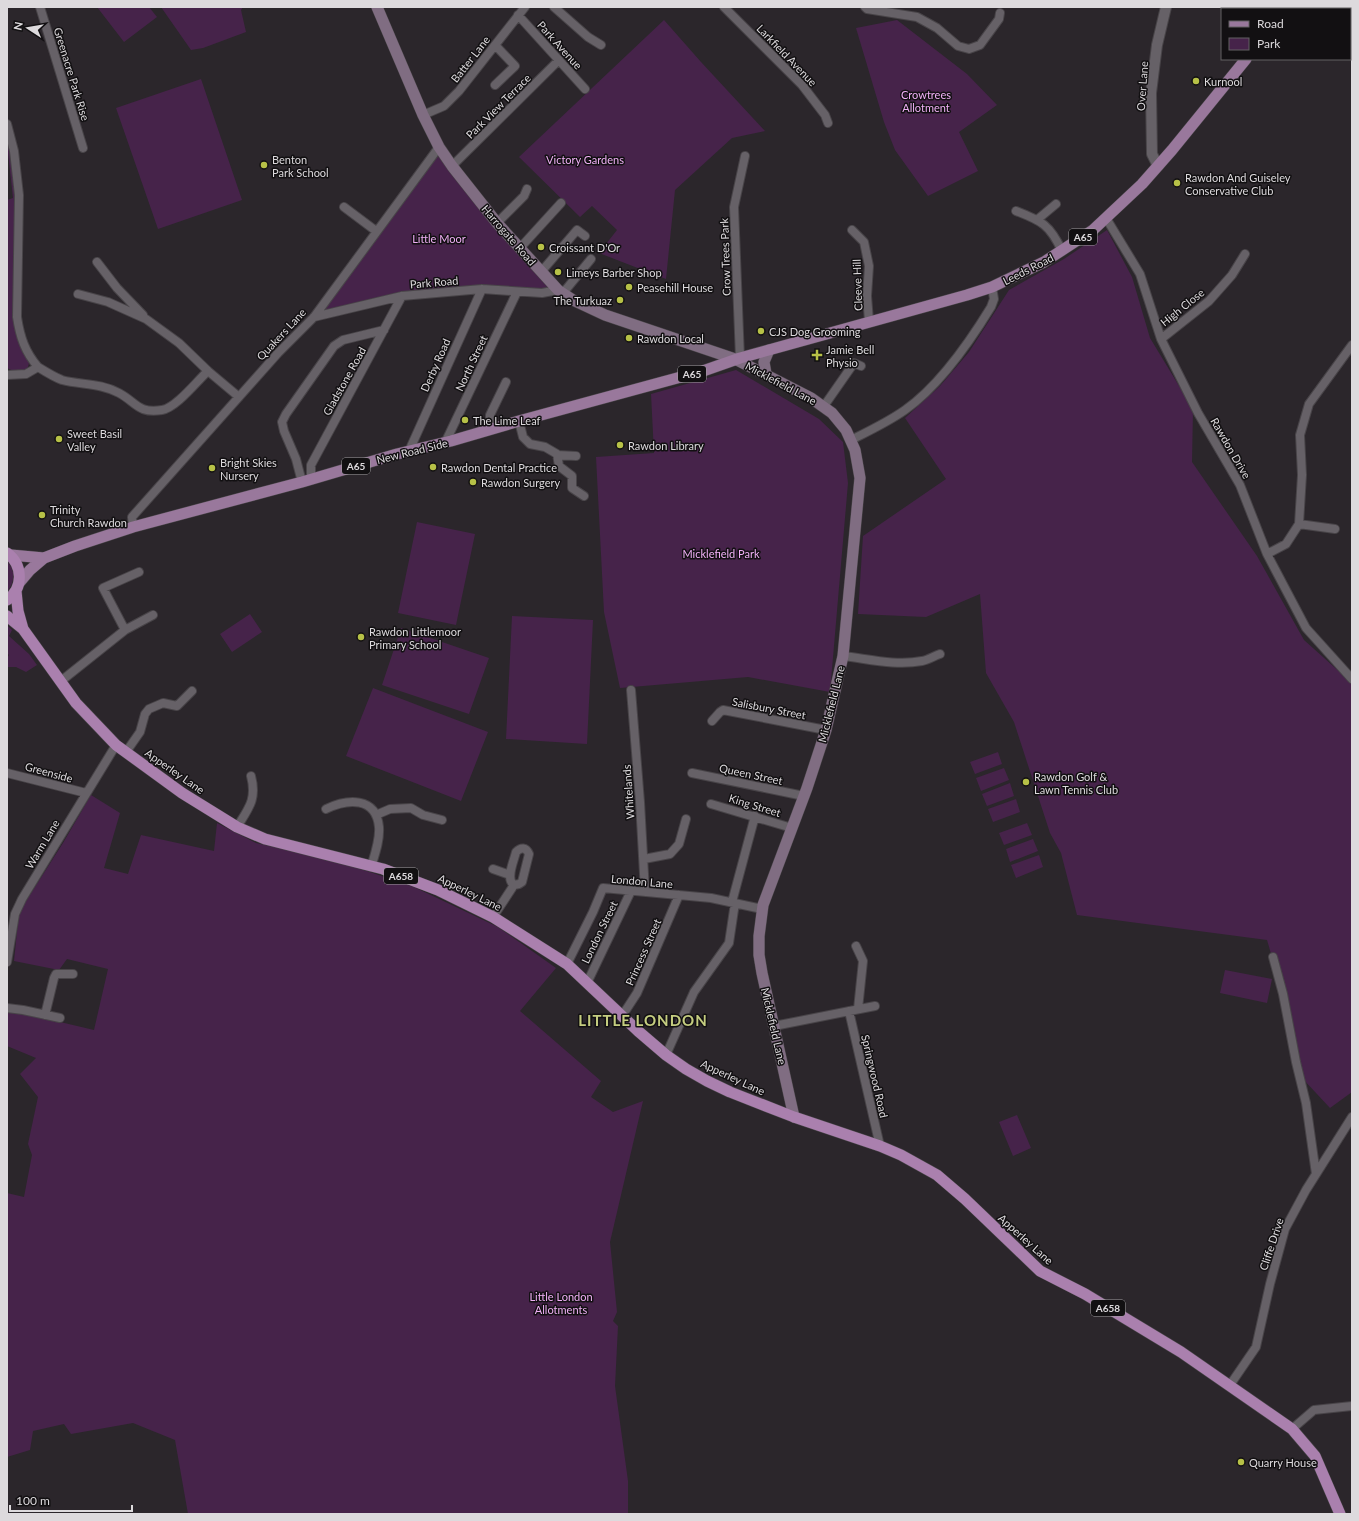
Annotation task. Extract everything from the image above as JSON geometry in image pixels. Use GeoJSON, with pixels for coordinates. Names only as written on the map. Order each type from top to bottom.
{"type":"FeatureCollection","features":[{"type":"Feature","properties":{"kind":"highway","name":"A658"},"geometry":{"type":"LineString","coordinates":[[9,554],[18,566],[20,574],[18,587]]}},
{"type":"Feature","properties":{"kind":"highway"},"geometry":{"type":"LineString","coordinates":[[7,600],[18,587]]}},
{"type":"Feature","properties":{"kind":"highway","name":"Apperley Lane"},"geometry":{"type":"LineString","coordinates":[[18,587],[18,611],[23,629]]}},
{"type":"Feature","properties":{"kind":"highway","name":"Apperley Lane"},"geometry":{"type":"LineString","coordinates":[[7,616],[23,629],[76,703],[116,745],[182,793],[238,827],[265,839],[371,866],[438,890],[492,917],[567,964],[666,1055],[686,1069],[730,1092],[810,1123],[880,1146],[900,1155],[937,1176],[965,1199],[1040,1271],[1085,1294],[1181,1352],[1292,1429],[1315,1456],[1340,1514]]}},
{"type":"Feature","properties":{"kind":"main road","name":"Harrogate Road"},"geometry":{"type":"LineString","coordinates":[[377,7],[423,115],[439,147],[497,223],[561,292],[588,307],[605,314],[738,359]]}},
{"type":"Feature","properties":{"kind":"main road","name":"Leeds Road"},"geometry":{"type":"LineString","coordinates":[[738,359],[992,287],[1044,262],[1093,230],[1158,166],[1245,60]]}},
{"type":"Feature","properties":{"kind":"main road"},"geometry":{"type":"LineString","coordinates":[[766,374],[764,362],[769,350]]}},
{"type":"Feature","properties":{"kind":"main road","name":"Micklefield Lane"},"geometry":{"type":"LineString","coordinates":[[738,359],[811,398],[824,406],[840,421],[855,450],[860,478],[843,656],[826,730],[804,796],[762,909],[759,936],[759,955],[762,973],[794,1117]]}},
{"type":"Feature","properties":{"kind":"main road","name":"New Road Side"},"geometry":{"type":"LineString","coordinates":[[18,587],[30,570],[44,558],[133,527],[409,451],[445,443],[519,421],[703,371],[738,359]]}},
{"type":"Feature","properties":{"kind":"main road","name":"New Road Side"},"geometry":{"type":"LineString","coordinates":[[9,554],[44,558]]}},
{"type":"Feature","properties":{"kind":"main road","name":"Micklefield Lane"},"geometry":{"type":"LineString","coordinates":[[791,1100],[810,1123]]}},
{"type":"Feature","properties":{"kind":"street","name":"Greenacre Park Rise"},"geometry":{"type":"LineString","coordinates":[[40,7],[83,148]]}},
{"type":"Feature","properties":{"kind":"street","name":"Batter Lane"},"geometry":{"type":"LineString","coordinates":[[423,115],[444,106],[459,91],[524,7]]}},
{"type":"Feature","properties":{"kind":"street"},"geometry":{"type":"LineString","coordinates":[[554,7],[588,37],[601,45]]}},
{"type":"Feature","properties":{"kind":"street","name":"Larkfield Avenue"},"geometry":{"type":"LineString","coordinates":[[724,7],[802,85],[825,115],[828,123]]}},
{"type":"Feature","properties":{"kind":"street"},"geometry":{"type":"LineString","coordinates":[[865,7],[867,9],[879,8],[917,17],[937,28],[958,46],[969,49],[980,45],[999,19],[1000,12]]}},
{"type":"Feature","properties":{"kind":"street","name":"Over Lane"},"geometry":{"type":"LineString","coordinates":[[1158,166],[1152,154],[1151,93],[1157,45],[1166,7]]}},
{"type":"Feature","properties":{"kind":"street","name":"Park Avenue"},"geometry":{"type":"LineString","coordinates":[[518,15],[585,89]]}},
{"type":"Feature","properties":{"kind":"street"},"geometry":{"type":"LineString","coordinates":[[495,45],[515,66],[496,85]]}},
{"type":"Feature","properties":{"kind":"street","name":"Park View Terrace"},"geometry":{"type":"LineString","coordinates":[[452,166],[559,60]]}},
{"type":"Feature","properties":{"kind":"street"},"geometry":{"type":"LineString","coordinates":[[7,124],[14,151],[19,195],[17,317],[19,333],[26,351],[38,367],[62,380],[98,386],[119,393],[137,407],[148,410],[163,410],[174,404],[208,371]]}},
{"type":"Feature","properties":{"kind":"street","name":"Quakers Lane"},"geometry":{"type":"LineString","coordinates":[[133,527],[132,518],[278,353],[314,316],[439,147]]}},
{"type":"Feature","properties":{"kind":"street","name":"Crow Trees Park"},"geometry":{"type":"LineString","coordinates":[[738,359],[734,207],[745,156]]}},
{"type":"Feature","properties":{"kind":"street"},"geometry":{"type":"LineString","coordinates":[[497,223],[524,196],[527,189]]}},
{"type":"Feature","properties":{"kind":"street"},"geometry":{"type":"LineString","coordinates":[[520,248],[561,203]]}},
{"type":"Feature","properties":{"kind":"street"},"geometry":{"type":"LineString","coordinates":[[1038,219],[1056,204]]}},
{"type":"Feature","properties":{"kind":"street"},"geometry":{"type":"LineString","coordinates":[[344,207],[376,232]]}},
{"type":"Feature","properties":{"kind":"street"},"geometry":{"type":"LineString","coordinates":[[1016,211],[1038,219],[1055,235],[1062,251]]}},
{"type":"Feature","properties":{"kind":"street","name":"Rawdon Drive"},"geometry":{"type":"LineString","coordinates":[[1106,218],[1140,274],[1161,339],[1198,414],[1240,485],[1267,554],[1306,628],[1352,679]]}},
{"type":"Feature","properties":{"kind":"street"},"geometry":{"type":"LineString","coordinates":[[541,272],[577,230],[585,236]]}},
{"type":"Feature","properties":{"kind":"street","name":"Cleeve Hill"},"geometry":{"type":"LineString","coordinates":[[852,230],[864,242],[868,260],[869,321]]}},
{"type":"Feature","properties":{"kind":"street","name":"High Close"},"geometry":{"type":"LineString","coordinates":[[1161,339],[1209,301],[1232,275],[1245,254]]}},
{"type":"Feature","properties":{"kind":"street"},"geometry":{"type":"LineString","coordinates":[[561,292],[591,259]]}},
{"type":"Feature","properties":{"kind":"street"},"geometry":{"type":"LineString","coordinates":[[97,262],[117,288],[146,319],[178,343],[208,371],[240,397]]}},
{"type":"Feature","properties":{"kind":"street"},"geometry":{"type":"LineString","coordinates":[[851,440],[881,425],[906,409],[934,383],[962,351],[992,307],[994,293],[992,287]]}},
{"type":"Feature","properties":{"kind":"street","name":"Park Road"},"geometry":{"type":"LineString","coordinates":[[314,316],[402,296],[482,289],[542,294],[561,292]]}},
{"type":"Feature","properties":{"kind":"street","name":"Derby Road"},"geometry":{"type":"LineString","coordinates":[[409,451],[482,289]]}},
{"type":"Feature","properties":{"kind":"street","name":"North Street"},"geometry":{"type":"LineString","coordinates":[[445,443],[517,292]]}},
{"type":"Feature","properties":{"kind":"street"},"geometry":{"type":"LineString","coordinates":[[78,294],[108,302],[146,319]]}},
{"type":"Feature","properties":{"kind":"street","name":"Gladstone Road"},"geometry":{"type":"LineString","coordinates":[[306,480],[311,465],[402,296]]}},
{"type":"Feature","properties":{"kind":"street"},"geometry":{"type":"LineString","coordinates":[[306,480],[284,431],[282,422],[286,414],[334,346],[343,340],[384,330]]}},
{"type":"Feature","properties":{"kind":"street"},"geometry":{"type":"LineString","coordinates":[[1267,554],[1286,544],[1299,524],[1302,475],[1300,435],[1309,404],[1352,345]]}},
{"type":"Feature","properties":{"kind":"street"},"geometry":{"type":"LineString","coordinates":[[824,406],[854,362],[861,366]]}},
{"type":"Feature","properties":{"kind":"street"},"geometry":{"type":"LineString","coordinates":[[7,375],[26,374],[38,367]]}},
{"type":"Feature","properties":{"kind":"street"},"geometry":{"type":"LineString","coordinates":[[490,430],[490,415],[506,382]]}},
{"type":"Feature","properties":{"kind":"street"},"geometry":{"type":"LineString","coordinates":[[519,421],[523,437],[530,444],[544,447],[557,455],[576,456]]}},
{"type":"Feature","properties":{"kind":"street"},"geometry":{"type":"LineString","coordinates":[[557,455],[559,466],[572,476],[572,488],[584,496]]}},
{"type":"Feature","properties":{"kind":"street"},"geometry":{"type":"LineString","coordinates":[[1299,524],[1335,529]]}},
{"type":"Feature","properties":{"kind":"street"},"geometry":{"type":"LineString","coordinates":[[126,630],[103,588],[139,572]]}},
{"type":"Feature","properties":{"kind":"street"},"geometry":{"type":"LineString","coordinates":[[61,682],[126,630],[152,615]]}},
{"type":"Feature","properties":{"kind":"street"},"geometry":{"type":"LineString","coordinates":[[843,656],[888,662],[907,662],[923,661],[940,654]]}},
{"type":"Feature","properties":{"kind":"street","name":"Whitelands"},"geometry":{"type":"LineString","coordinates":[[631,690],[644,859],[645,892]]}},
{"type":"Feature","properties":{"kind":"street"},"geometry":{"type":"LineString","coordinates":[[126,752],[140,732],[145,714],[149,709],[163,703],[177,706],[192,691]]}},
{"type":"Feature","properties":{"kind":"street","name":"Salisbury Street"},"geometry":{"type":"LineString","coordinates":[[712,721],[723,710],[826,730]]}},
{"type":"Feature","properties":{"kind":"street","name":"Warm Lane"},"geometry":{"type":"LineString","coordinates":[[7,962],[15,914],[22,899],[116,745]]}},
{"type":"Feature","properties":{"kind":"street","name":"Greenside"},"geometry":{"type":"LineString","coordinates":[[7,773],[86,793]]}},
{"type":"Feature","properties":{"kind":"street","name":"Queen Street"},"geometry":{"type":"LineString","coordinates":[[692,773],[804,796]]}},
{"type":"Feature","properties":{"kind":"street"},"geometry":{"type":"LineString","coordinates":[[238,827],[254,796],[254,787],[251,776]]}},
{"type":"Feature","properties":{"kind":"street"},"geometry":{"type":"LineString","coordinates":[[326,809],[342,802],[352,801],[362,803],[370,807],[376,815],[379,827],[378,842],[371,866]]}},
{"type":"Feature","properties":{"kind":"street","name":"King Street"},"geometry":{"type":"LineString","coordinates":[[712,804],[792,828]]}},
{"type":"Feature","properties":{"kind":"street"},"geometry":{"type":"LineString","coordinates":[[376,815],[390,809],[411,808],[423,814],[442,820]]}},
{"type":"Feature","properties":{"kind":"street"},"geometry":{"type":"LineString","coordinates":[[666,1055],[694,992],[729,943],[734,903],[755,816]]}},
{"type":"Feature","properties":{"kind":"street"},"geometry":{"type":"LineString","coordinates":[[644,859],[670,854],[679,844],[686,819]]}},
{"type":"Feature","properties":{"kind":"street"},"geometry":{"type":"LineString","coordinates":[[492,917],[514,885],[522,882],[529,854],[526,849],[521,848],[516,852],[510,875],[510,881],[514,885]]}},
{"type":"Feature","properties":{"kind":"street"},"geometry":{"type":"LineString","coordinates":[[493,869],[510,875]]}},
{"type":"Feature","properties":{"kind":"street","name":"London Lane"},"geometry":{"type":"LineString","coordinates":[[567,964],[593,912],[603,888],[679,895],[734,903],[762,909]]}},
{"type":"Feature","properties":{"kind":"street","name":"London Street"},"geometry":{"type":"LineString","coordinates":[[587,983],[632,891]]}},
{"type":"Feature","properties":{"kind":"street","name":"Princess Street"},"geometry":{"type":"LineString","coordinates":[[622,1016],[637,993],[679,895]]}},
{"type":"Feature","properties":{"kind":"street"},"geometry":{"type":"LineString","coordinates":[[856,946],[863,961],[858,1009]]}},
{"type":"Feature","properties":{"kind":"street"},"geometry":{"type":"LineString","coordinates":[[1274,957],[1306,1103],[1316,1174]]}},
{"type":"Feature","properties":{"kind":"street"},"geometry":{"type":"LineString","coordinates":[[45,1015],[56,974],[73,974]]}},
{"type":"Feature","properties":{"kind":"street"},"geometry":{"type":"LineString","coordinates":[[774,1026],[875,1006]]}},
{"type":"Feature","properties":{"kind":"street"},"geometry":{"type":"LineString","coordinates":[[7,1008],[60,1018]]}},
{"type":"Feature","properties":{"kind":"street","name":"Springwood Road"},"geometry":{"type":"LineString","coordinates":[[849,1011],[880,1146]]}},
{"type":"Feature","properties":{"kind":"street","name":"Cliffe Drive"},"geometry":{"type":"LineString","coordinates":[[1230,1385],[1256,1347],[1270,1284],[1285,1229],[1316,1174],[1352,1117]]}},
{"type":"Feature","properties":{"kind":"street"},"geometry":{"type":"LineString","coordinates":[[1292,1429],[1314,1410],[1352,1407]]}},
{"type":"Feature","properties":{"kind":"green space"},"geometry":{"type":"Polygon","coordinates":[[[97,7],[149,7],[157,17],[124,42],[97,7]]]}},
{"type":"Feature","properties":{"kind":"green space"},"geometry":{"type":"Polygon","coordinates":[[[161,7],[243,7],[241,10],[246,32],[203,48],[191,50],[161,7]]]}},
{"type":"Feature","properties":{"kind":"green space","name":"Victory Gardens"},"geometry":{"type":"Polygon","coordinates":[[[664,20],[765,131],[732,138],[675,190],[666,279],[599,253],[617,230],[592,206],[580,217],[519,157],[664,20]]]}},
{"type":"Feature","properties":{"kind":"green space","name":"Crowtrees Allotment"},"geometry":{"type":"Polygon","coordinates":[[[897,20],[967,74],[997,105],[959,132],[978,171],[928,196],[895,150],[884,122],[856,28],[897,20]]]}},
{"type":"Feature","properties":{"kind":"green space"},"geometry":{"type":"Polygon","coordinates":[[[201,79],[242,200],[158,229],[116,108],[201,79]]]}},
{"type":"Feature","properties":{"kind":"green space"},"geometry":{"type":"Polygon","coordinates":[[[7,138],[11,153],[16,210],[14,316],[29,363],[26,369],[18,372],[7,368],[7,200],[13,198],[7,153],[7,138]]]}},
{"type":"Feature","properties":{"kind":"green space","name":"Little Moor"},"geometry":{"type":"Polygon","coordinates":[[[439,147],[558,290],[482,289],[402,296],[314,317],[439,147]]]}},
{"type":"Feature","properties":{"kind":"green space"},"geometry":{"type":"Polygon","coordinates":[[[1107,230],[1132,277],[1150,338],[1193,409],[1192,462],[1257,556],[1304,640],[1352,683],[1352,1092],[1330,1108],[1303,1079],[1289,1015],[1267,940],[1077,915],[1061,853],[1050,833],[1014,722],[986,673],[980,594],[926,617],[858,614],[863,536],[946,479],[905,418],[940,386],[969,352],[1009,290],[1064,259],[1107,230]]]}},
{"type":"Feature","properties":{"kind":"green space","name":"Micklefield Park"},"geometry":{"type":"Polygon","coordinates":[[[736,370],[819,419],[843,442],[848,483],[830,692],[748,677],[620,688],[604,612],[596,457],[654,453],[651,394],[736,370]]]}},
{"type":"Feature","properties":{"kind":"green space"},"geometry":{"type":"Polygon","coordinates":[[[417,522],[475,534],[456,625],[398,613],[417,522]]]}},
{"type":"Feature","properties":{"kind":"green space"},"geometry":{"type":"Polygon","coordinates":[[[7,561],[12,569],[13,580],[7,592],[7,561]]]}},
{"type":"Feature","properties":{"kind":"green space"},"geometry":{"type":"Polygon","coordinates":[[[250,614],[262,632],[232,652],[220,634],[250,614]]]}},
{"type":"Feature","properties":{"kind":"green space"},"geometry":{"type":"Polygon","coordinates":[[[512,616],[593,620],[587,744],[506,739],[512,616]]]}},
{"type":"Feature","properties":{"kind":"green space"},"geometry":{"type":"Polygon","coordinates":[[[7,625],[12,630],[9,636],[29,654],[37,665],[26,672],[16,667],[7,667],[7,658],[9,655],[7,653],[7,625]]]}},
{"type":"Feature","properties":{"kind":"green space"},"geometry":{"type":"Polygon","coordinates":[[[401,628],[489,658],[469,714],[382,685],[401,628]]]}},
{"type":"Feature","properties":{"kind":"green space"},"geometry":{"type":"Polygon","coordinates":[[[373,688],[488,732],[461,801],[346,756],[373,688]]]}},
{"type":"Feature","properties":{"kind":"green space"},"geometry":{"type":"Polygon","coordinates":[[[998,752],[1002,764],[975,774],[970,762],[998,752]]]}},
{"type":"Feature","properties":{"kind":"green space"},"geometry":{"type":"Polygon","coordinates":[[[1004,768],[1009,780],[981,791],[976,778],[1004,768]]]}},
{"type":"Feature","properties":{"kind":"green space"},"geometry":{"type":"Polygon","coordinates":[[[1010,783],[1014,796],[987,806],[982,794],[1010,783]]]}},
{"type":"Feature","properties":{"kind":"green space","name":"Little London Allotments"},"geometry":{"type":"Polygon","coordinates":[[[91,795],[120,813],[104,868],[128,874],[141,835],[214,851],[217,823],[256,843],[319,857],[414,887],[498,927],[556,968],[520,1011],[601,1081],[591,1097],[613,1112],[643,1101],[610,1242],[617,1312],[613,1321],[618,1326],[615,1386],[628,1481],[628,1514],[188,1514],[175,1440],[133,1423],[71,1434],[64,1424],[33,1431],[30,1450],[7,1457],[7,1193],[24,1197],[32,1155],[28,1144],[38,1097],[20,1074],[36,1058],[7,1046],[7,1013],[18,1012],[94,1030],[108,969],[67,959],[59,970],[14,961],[19,912],[63,843],[91,795]]]}},
{"type":"Feature","properties":{"kind":"green space"},"geometry":{"type":"Polygon","coordinates":[[[1016,799],[1020,812],[993,822],[988,809],[1016,799]]]}},
{"type":"Feature","properties":{"kind":"green space"},"geometry":{"type":"Polygon","coordinates":[[[1027,823],[1032,835],[1004,845],[999,833],[1027,823]]]}},
{"type":"Feature","properties":{"kind":"green space"},"geometry":{"type":"Polygon","coordinates":[[[1033,839],[1038,851],[1010,862],[1006,849],[1033,839]]]}},
{"type":"Feature","properties":{"kind":"green space"},"geometry":{"type":"Polygon","coordinates":[[[1039,855],[1043,867],[1016,878],[1011,865],[1039,855]]]}},
{"type":"Feature","properties":{"kind":"green space"},"geometry":{"type":"Polygon","coordinates":[[[1225,970],[1272,979],[1267,1003],[1220,993],[1225,970]]]}},
{"type":"Feature","properties":{"kind":"green space"},"geometry":{"type":"Polygon","coordinates":[[[1017,1115],[1031,1148],[1013,1156],[999,1122],[1017,1115]]]}},
{"type":"Feature","properties":{"kind":"place","name":"Kurnool"},"geometry":{"type":"Point","coordinates":[1196,81]}},
{"type":"Feature","properties":{"kind":"place","name":"Benton Park School"},"geometry":{"type":"Point","coordinates":[264,165]}},
{"type":"Feature","properties":{"kind":"place","name":"Rawdon And Guiseley Conservative Club"},"geometry":{"type":"Point","coordinates":[1177,183]}},
{"type":"Feature","properties":{"kind":"place","name":"Croissant D'Or"},"geometry":{"type":"Point","coordinates":[541,247]}},
{"type":"Feature","properties":{"kind":"place","name":"Limeys Barber Shop"},"geometry":{"type":"Point","coordinates":[558,272]}},
{"type":"Feature","properties":{"kind":"place","name":"Peasehill House"},"geometry":{"type":"Point","coordinates":[629,287]}},
{"type":"Feature","properties":{"kind":"place","name":"The Turkuaz"},"geometry":{"type":"Point","coordinates":[620,300]}},
{"type":"Feature","properties":{"kind":"place","name":"CJS Dog Grooming"},"geometry":{"type":"Point","coordinates":[761,331]}},
{"type":"Feature","properties":{"kind":"place","name":"Rawdon Local"},"geometry":{"type":"Point","coordinates":[629,338]}},
{"type":"Feature","properties":{"kind":"place","name":"Jamie Bell Physio"},"geometry":{"type":"Point","coordinates":[817,355]}},
{"type":"Feature","properties":{"kind":"place","name":"The Lime Leaf"},"geometry":{"type":"Point","coordinates":[465,420]}},
{"type":"Feature","properties":{"kind":"place","name":"Sweet Basil Valley"},"geometry":{"type":"Point","coordinates":[59,439]}},
{"type":"Feature","properties":{"kind":"place","name":"Rawdon Library"},"geometry":{"type":"Point","coordinates":[620,445]}},
{"type":"Feature","properties":{"kind":"place","name":"Rawdon Dental Practice"},"geometry":{"type":"Point","coordinates":[433,467]}},
{"type":"Feature","properties":{"kind":"place","name":"Bright Skies Nursery"},"geometry":{"type":"Point","coordinates":[212,468]}},
{"type":"Feature","properties":{"kind":"place","name":"Rawdon Surgery"},"geometry":{"type":"Point","coordinates":[473,482]}},
{"type":"Feature","properties":{"kind":"place","name":"Trinity Church Rawdon"},"geometry":{"type":"Point","coordinates":[42,515]}},
{"type":"Feature","properties":{"kind":"place","name":"Rawdon Littlemoor Primary School"},"geometry":{"type":"Point","coordinates":[361,637]}},
{"type":"Feature","properties":{"kind":"place","name":"Rawdon Golf & Lawn Tennis Club"},"geometry":{"type":"Point","coordinates":[1026,782]}},
{"type":"Feature","properties":{"kind":"place","name":"Quarry House"},"geometry":{"type":"Point","coordinates":[1241,1462]}},
{"type":"Feature","properties":{"kind":"district","name":"LITTLE LONDON"},"geometry":{"type":"Point","coordinates":[643,1020]}}]}
